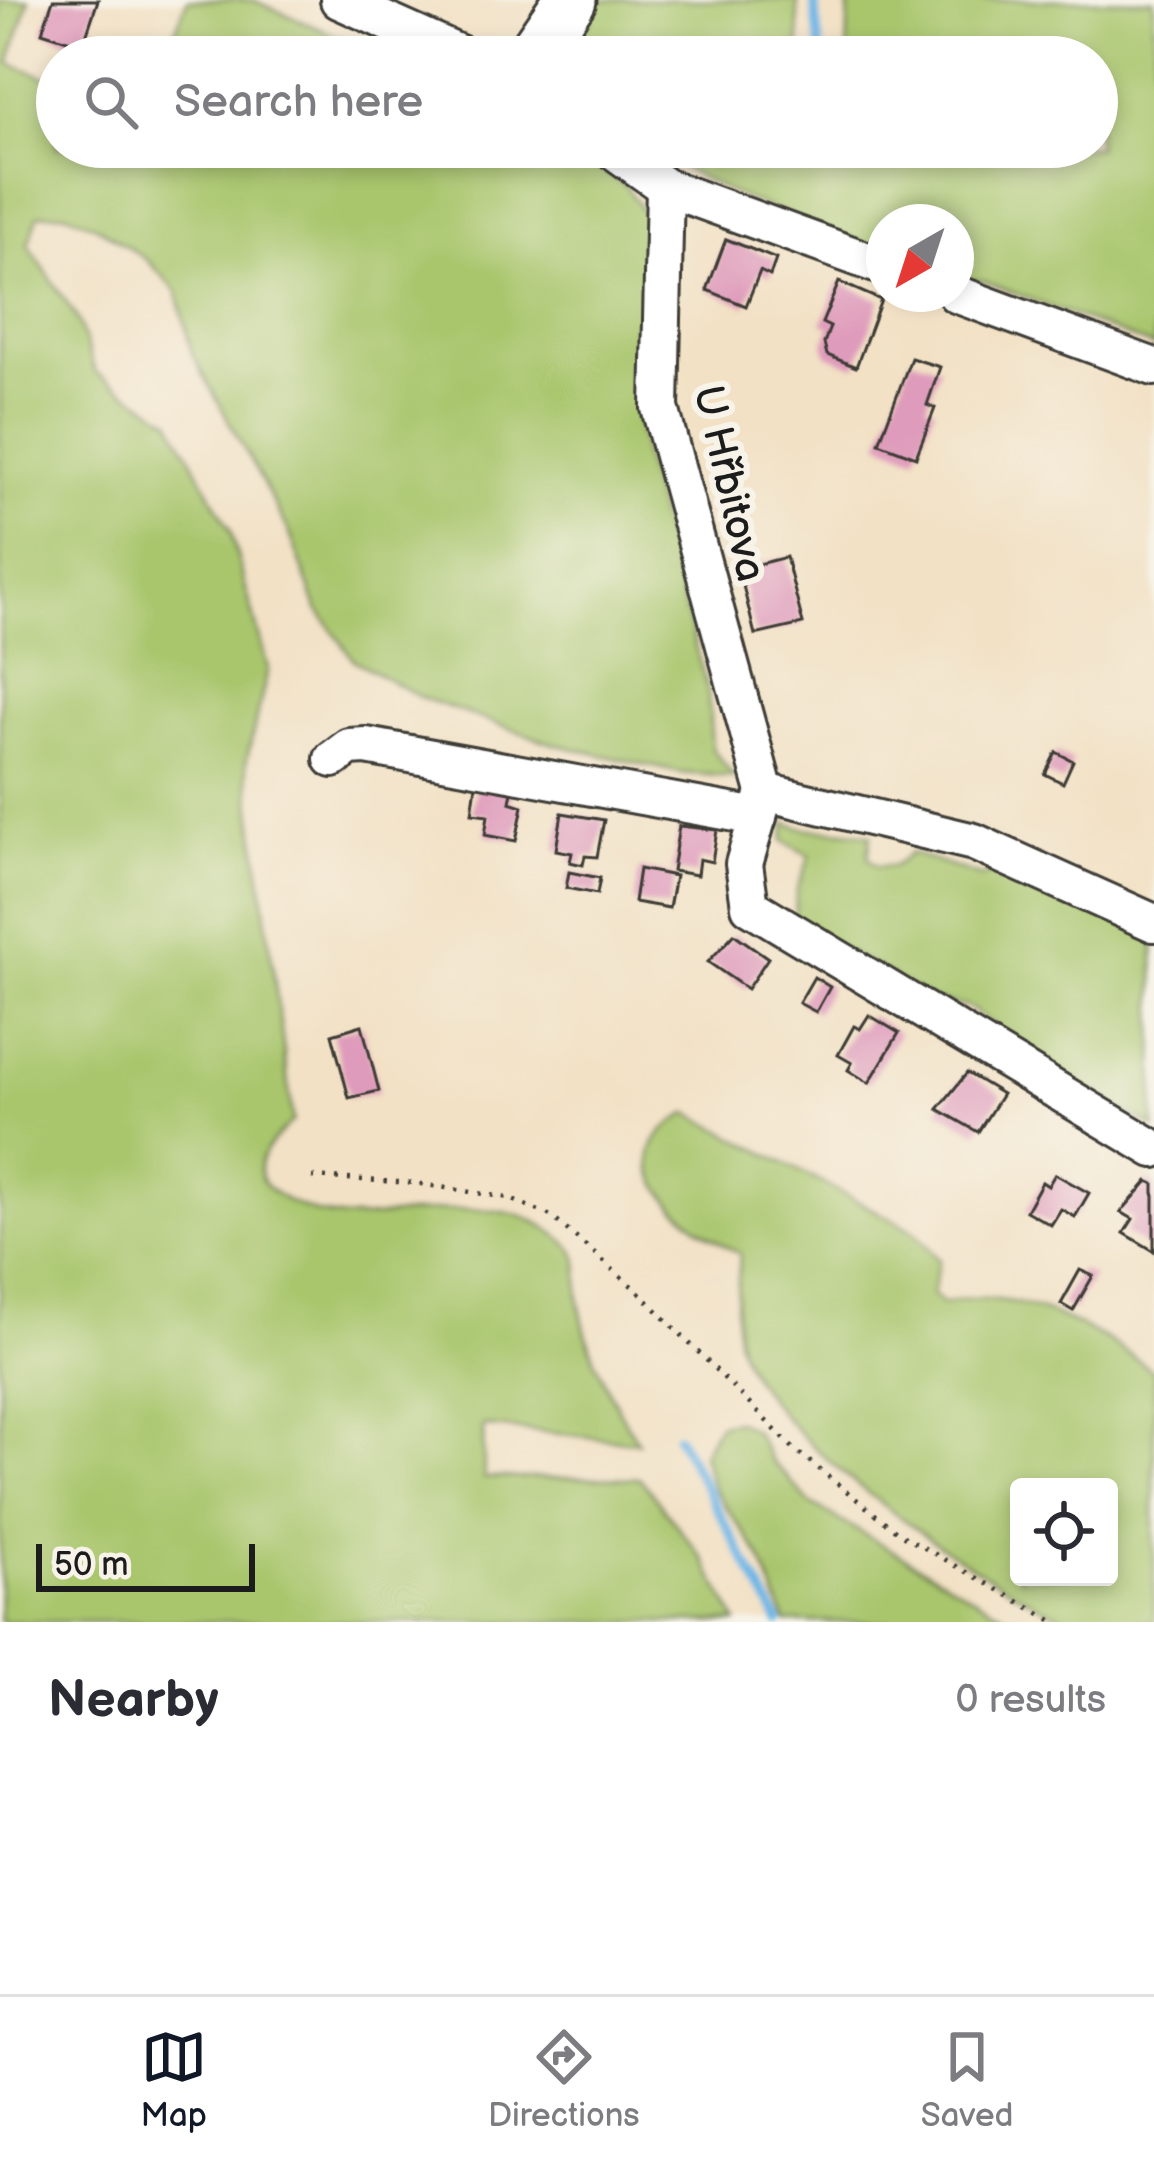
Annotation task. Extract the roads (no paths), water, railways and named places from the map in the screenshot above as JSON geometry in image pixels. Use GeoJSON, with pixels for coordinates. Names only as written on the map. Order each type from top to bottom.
{"type":"FeatureCollection","features":[{"type":"Feature","properties":{"kind":"street"},"geometry":{"type":"LineString","coordinates":[[339,0],[419,36]]}},
{"type":"Feature","properties":{"kind":"street"},"geometry":{"type":"LineString","coordinates":[[545,36],[570,0]]}},
{"type":"Feature","properties":{"kind":"street"},"geometry":{"type":"LineString","coordinates":[[638,168],[665,187],[866,260]]}},
{"type":"Feature","properties":{"kind":"street","name":"U Hřbitova"},"geometry":{"type":"LineString","coordinates":[[665,187],[660,408],[762,804],[744,864],[750,906],[1154,1149]]}},
{"type":"Feature","properties":{"kind":"street"},"geometry":{"type":"LineString","coordinates":[[974,301],[1154,367]]}},
{"type":"Feature","properties":{"kind":"street"},"geometry":{"type":"LineString","coordinates":[[334,759],[349,747],[366,746],[762,804],[974,842],[1154,923]]}},
{"type":"Feature","properties":{"kind":"waterway"},"geometry":{"type":"LineString","coordinates":[[814,0],[818,36]]}},
{"type":"Feature","properties":{"kind":"waterway"},"geometry":{"type":"LineString","coordinates":[[677,1436],[779,1622]]}}]}
